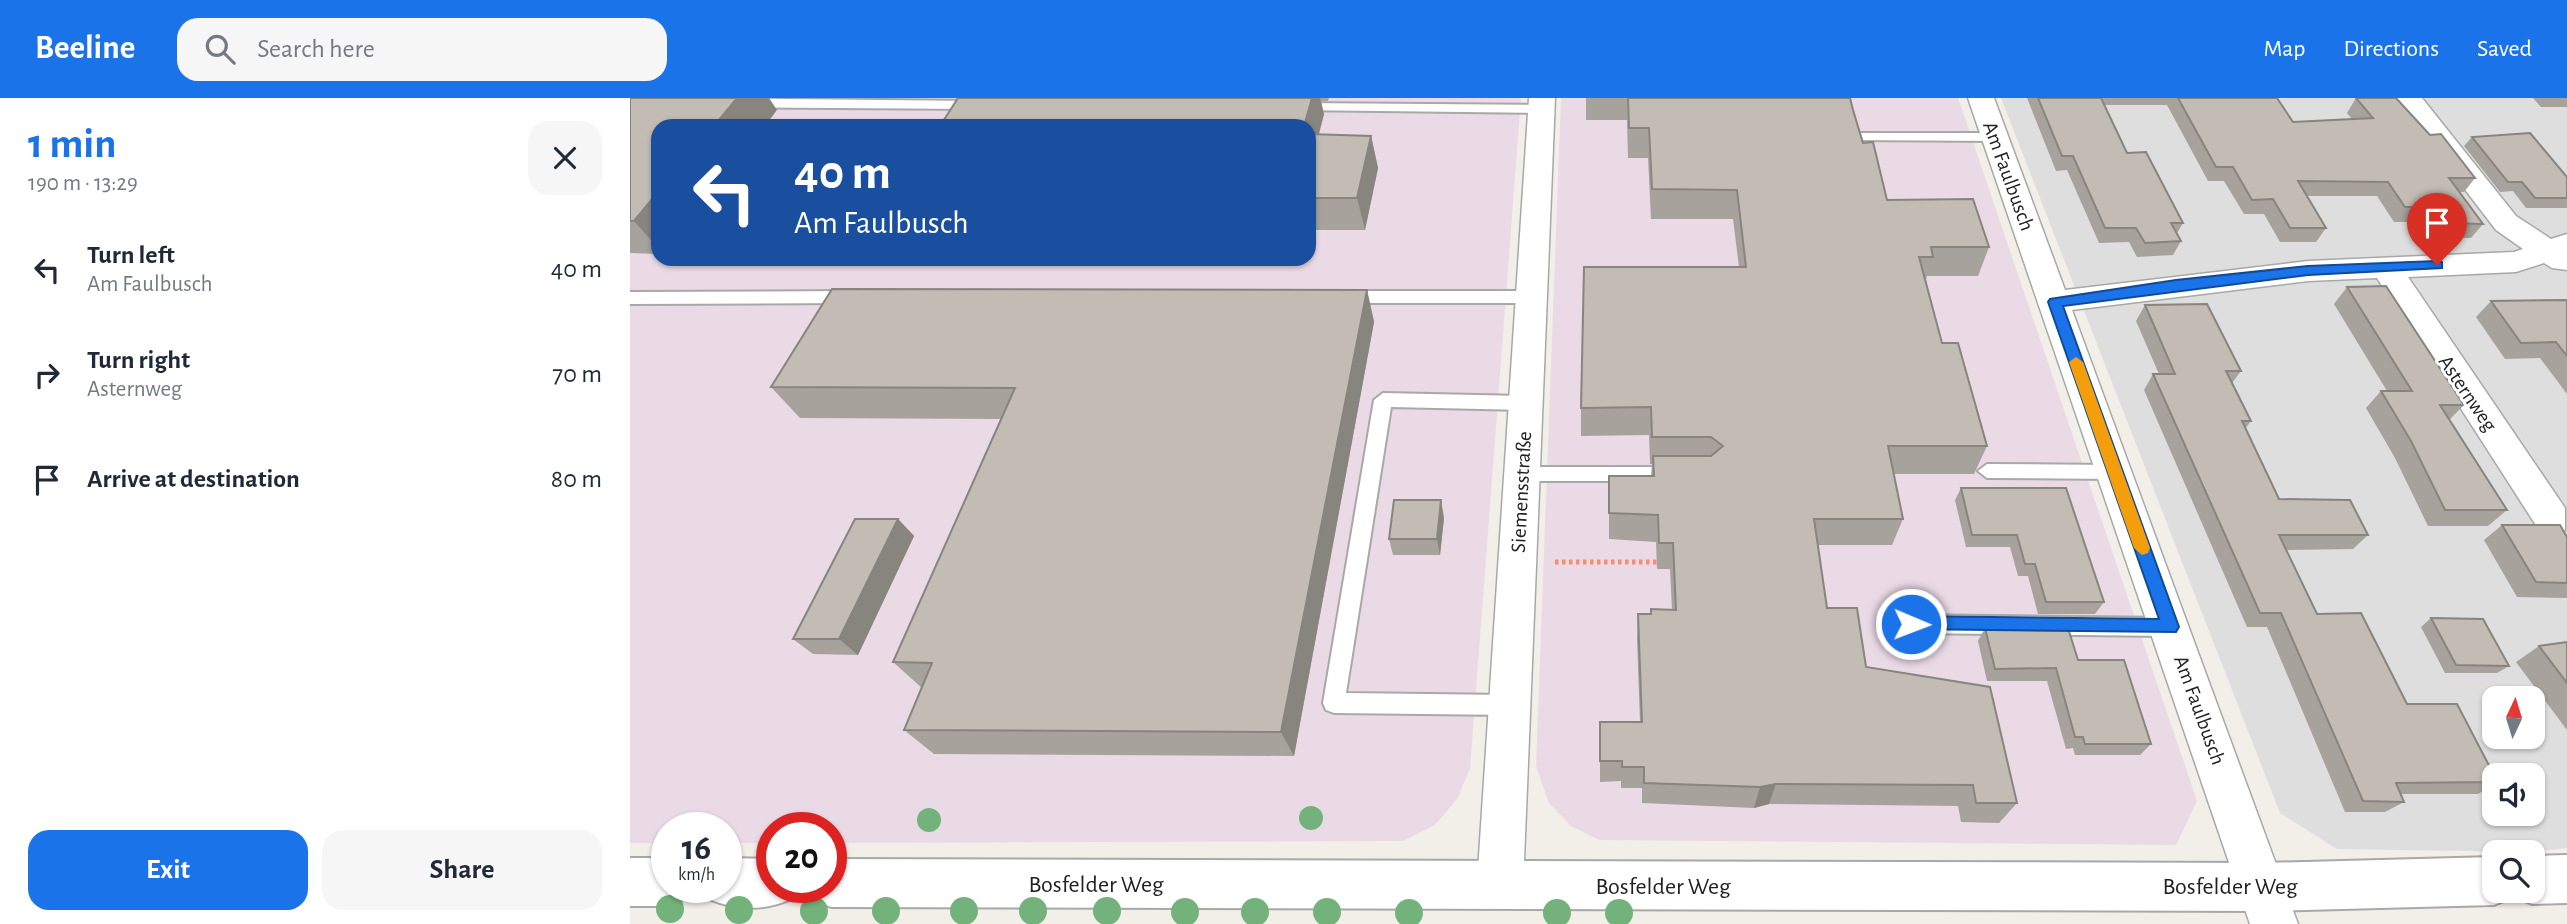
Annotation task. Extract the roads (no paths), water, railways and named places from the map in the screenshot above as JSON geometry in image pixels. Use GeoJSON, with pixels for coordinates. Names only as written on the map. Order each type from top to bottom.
{"type":"FeatureCollection","features":[{"type":"Feature","properties":{"kind":"street","name":"Am Faulbusch"},"geometry":{"type":"LineString","coordinates":[[1981,98],[2269,905]]}},
{"type":"Feature","properties":{"kind":"street"},"geometry":{"type":"LineString","coordinates":[[2408,98],[2506,223],[2561,253]]}},
{"type":"Feature","properties":{"kind":"street","name":"Siemensstraße"},"geometry":{"type":"LineString","coordinates":[[1500,886],[1542,104]]}},
{"type":"Feature","properties":{"kind":"street"},"geometry":{"type":"LineString","coordinates":[[2054,302],[2308,271],[2516,262],[2561,253]]}},
{"type":"Feature","properties":{"kind":"street","name":"Asternweg"},"geometry":{"type":"LineString","coordinates":[[2385,267],[2552,519]]}},
{"type":"Feature","properties":{"kind":"street"},"geometry":{"type":"LineString","coordinates":[[2545,880],[2567,879]]}},
{"type":"Feature","properties":{"kind":"street"},"geometry":{"type":"LineString","coordinates":[[630,882],[651,882]]}},
{"type":"Feature","properties":{"kind":"street","name":"Bosfelder Weg"},"geometry":{"type":"LineString","coordinates":[[847,883],[1500,886],[2269,905],[2482,882]]}},
{"type":"Feature","properties":{"kind":"lane"},"geometry":{"type":"LineString","coordinates":[[706,98],[711,103],[989,105]]}},
{"type":"Feature","properties":{"kind":"lane"},"geometry":{"type":"LineString","coordinates":[[1281,107],[1542,104]]}},
{"type":"Feature","properties":{"kind":"lane"},"geometry":{"type":"LineString","coordinates":[[1854,137],[1995,137]]}},
{"type":"Feature","properties":{"kind":"lane"},"geometry":{"type":"LineString","coordinates":[[1323,297],[1531,297]]}},
{"type":"Feature","properties":{"kind":"lane"},"geometry":{"type":"LineString","coordinates":[[630,298],[868,298]]}},
{"type":"Feature","properties":{"kind":"lane"},"geometry":{"type":"LineString","coordinates":[[1509,705],[1334,703],[1383,400],[1525,403]]}},
{"type":"Feature","properties":{"kind":"lane"},"geometry":{"type":"LineString","coordinates":[[1987,471],[2115,472]]}},
{"type":"Feature","properties":{"kind":"lane"},"geometry":{"type":"LineString","coordinates":[[1523,474],[1695,474]]}},
{"type":"Feature","properties":{"kind":"lane"},"geometry":{"type":"LineString","coordinates":[[1911,624],[2170,627]]}}]}
